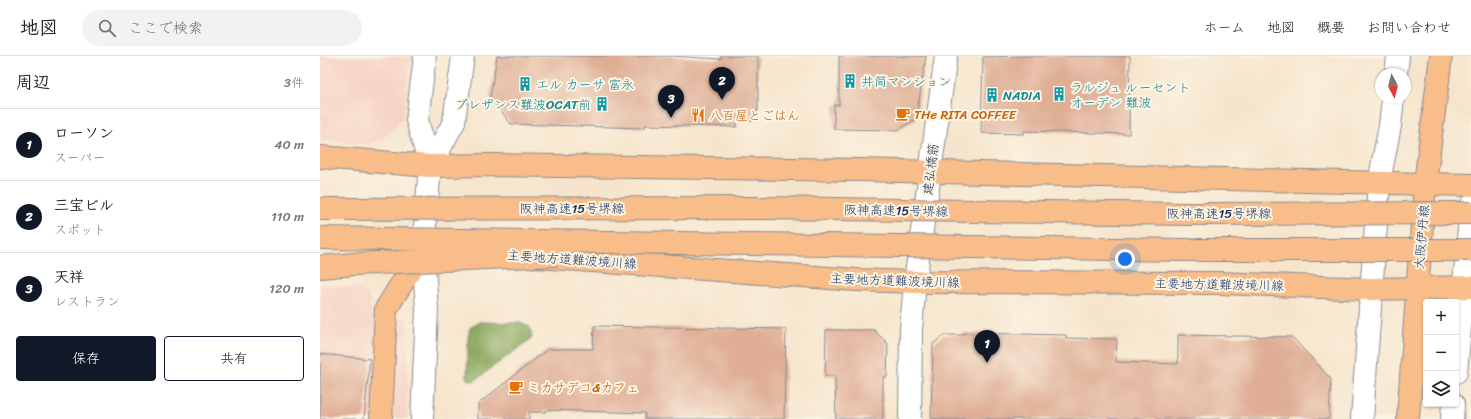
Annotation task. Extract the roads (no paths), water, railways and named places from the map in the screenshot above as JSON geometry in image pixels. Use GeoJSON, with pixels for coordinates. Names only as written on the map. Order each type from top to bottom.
{"type":"FeatureCollection","features":[{"type":"Feature","properties":{"kind":"main road","name":"大阪伊丹線"},"geometry":{"type":"LineString","coordinates":[[1408,419],[1425,183],[1442,56]]}},
{"type":"Feature","properties":{"kind":"main road"},"geometry":{"type":"LineString","coordinates":[[320,157],[430,166],[860,170],[929,173],[1471,185]]}},
{"type":"Feature","properties":{"kind":"main road","name":"阪神高速15号堺線"},"geometry":{"type":"LineString","coordinates":[[320,209],[766,208],[1189,214],[1471,213]]}},
{"type":"Feature","properties":{"kind":"main road"},"geometry":{"type":"LineString","coordinates":[[320,240],[433,244],[764,244],[1186,250],[1471,250]]}},
{"type":"Feature","properties":{"kind":"main road"},"geometry":{"type":"LineString","coordinates":[[382,419],[386,309],[433,244]]}},
{"type":"Feature","properties":{"kind":"main road","name":"主要地方道難波境川線"},"geometry":{"type":"LineString","coordinates":[[433,244],[849,279],[916,282],[1218,283],[1370,289],[1467,287]]}},
{"type":"Feature","properties":{"kind":"main road"},"geometry":{"type":"LineString","coordinates":[[320,266],[764,244]]}},
{"type":"Feature","properties":{"kind":"street"},"geometry":{"type":"LineString","coordinates":[[422,419],[427,310],[433,244],[430,166],[417,120],[425,56]]}},
{"type":"Feature","properties":{"kind":"street"},"geometry":{"type":"LineString","coordinates":[[430,166],[454,122],[463,56]]}},
{"type":"Feature","properties":{"kind":"street","name":"建弘橋筋"},"geometry":{"type":"LineString","coordinates":[[910,419],[911,329],[929,173],[946,56]]}},
{"type":"Feature","properties":{"kind":"street"},"geometry":{"type":"LineString","coordinates":[[1397,68],[1398,56]]}},
{"type":"Feature","properties":{"kind":"street"},"geometry":{"type":"LineString","coordinates":[[1362,419],[1370,289],[1379,182],[1390,126],[1392,104]]}},
{"type":"Feature","properties":{"kind":"street"},"geometry":{"type":"LineString","coordinates":[[1456,371],[1467,287],[1471,206]]}},
{"type":"Feature","properties":{"kind":"street"},"geometry":{"type":"LineString","coordinates":[[1452,419],[1453,407]]}},
{"type":"Feature","properties":{"kind":"place","name":"井筒マンション"},"geometry":{"type":"Point","coordinates":[850,81]}},
{"type":"Feature","properties":{"kind":"place","name":"エル カーサ 富永"},"geometry":{"type":"Point","coordinates":[525,84]}},
{"type":"Feature","properties":{"kind":"place","name":"ラルジュ ルーセント オーデン 難波"},"geometry":{"type":"Point","coordinates":[1059,94]}},
{"type":"Feature","properties":{"kind":"place","name":"NADIA"},"geometry":{"type":"Point","coordinates":[992,95]}},
{"type":"Feature","properties":{"kind":"place","name":"三宝ビル"},"geometry":{"type":"Point","coordinates":[722,100]}},
{"type":"Feature","properties":{"kind":"place","name":"プレザンス難波OCAT前"},"geometry":{"type":"Point","coordinates":[602,104]}},
{"type":"Feature","properties":{"kind":"place","name":"THe RITA COFFEE"},"geometry":{"type":"Point","coordinates":[903,114]}},
{"type":"Feature","properties":{"kind":"place","name":"八百屋とごはん"},"geometry":{"type":"Point","coordinates":[698,115]}},
{"type":"Feature","properties":{"kind":"place","name":"天祥"},"geometry":{"type":"Point","coordinates":[671,118]}},
{"type":"Feature","properties":{"kind":"place","name":"ローソン"},"geometry":{"type":"Point","coordinates":[987,363]}},
{"type":"Feature","properties":{"kind":"place","name":"ミカサデコ&カフェ"},"geometry":{"type":"Point","coordinates":[516,387]}}]}
